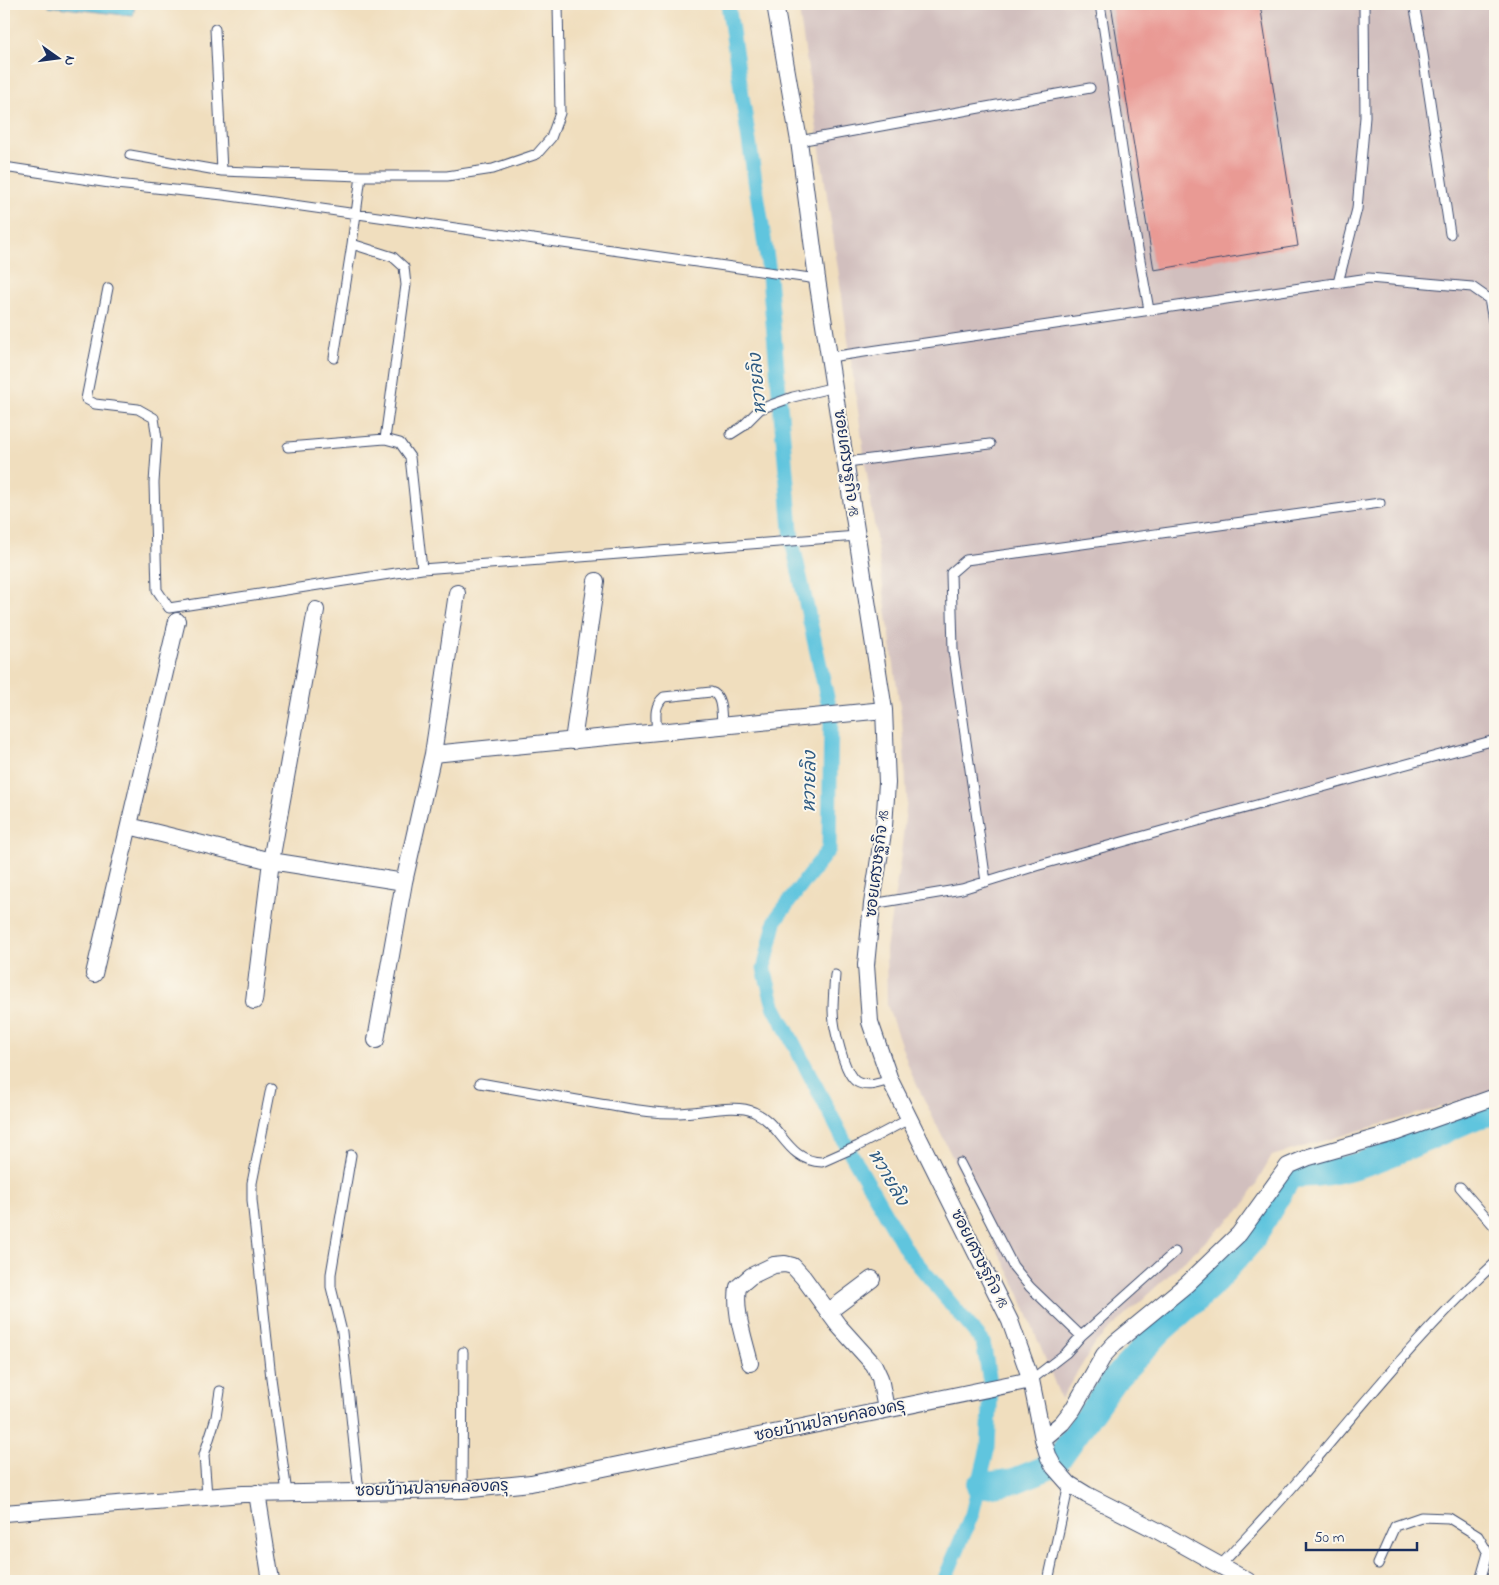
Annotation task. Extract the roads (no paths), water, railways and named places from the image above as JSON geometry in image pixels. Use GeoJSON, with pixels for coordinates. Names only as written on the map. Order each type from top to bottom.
{"type":"FeatureCollection","features":[{"type":"Feature","properties":{"kind":"street","name":"ซอยเศรษฐกิจ 18"},"geometry":{"type":"LineString","coordinates":[[775,4],[799,141],[817,279],[847,462],[884,710],[887,783],[884,826],[872,904],[866,965],[870,1022],[890,1080],[1010,1321],[1031,1380],[1043,1439],[1054,1468],[1069,1484],[1087,1496],[1158,1531],[1247,1581]]}},
{"type":"Feature","properties":{"kind":"street"},"geometry":{"type":"LineString","coordinates":[[573,741],[596,581]]}},
{"type":"Feature","properties":{"kind":"street"},"geometry":{"type":"LineString","coordinates":[[376,1040],[404,882],[434,754],[456,593]]}},
{"type":"Feature","properties":{"kind":"street"},"geometry":{"type":"LineString","coordinates":[[254,1001],[271,861],[316,610]]}},
{"type":"Feature","properties":{"kind":"street"},"geometry":{"type":"LineString","coordinates":[[94,974],[177,621]]}},
{"type":"Feature","properties":{"kind":"street"},"geometry":{"type":"LineString","coordinates":[[434,754],[884,710]]}},
{"type":"Feature","properties":{"kind":"street"},"geometry":{"type":"LineString","coordinates":[[129,826],[271,861],[404,882]]}},
{"type":"Feature","properties":{"kind":"street"},"geometry":{"type":"LineString","coordinates":[[1043,1439],[1062,1423],[1073,1409],[1104,1355],[1115,1343],[1187,1284],[1239,1234],[1288,1166],[1309,1157],[1397,1132],[1495,1097]]}},
{"type":"Feature","properties":{"kind":"street"},"geometry":{"type":"LineString","coordinates":[[750,1363],[736,1298],[738,1287],[751,1276],[774,1265],[785,1264],[793,1266],[838,1326],[874,1365],[880,1378],[886,1410]]}},
{"type":"Feature","properties":{"kind":"street"},"geometry":{"type":"LineString","coordinates":[[828,1312],[872,1279]]}},
{"type":"Feature","properties":{"kind":"street","name":"ซอยบ้านปลายคลองครุ"},"geometry":{"type":"LineString","coordinates":[[4,1513],[257,1493],[501,1488],[1031,1380]]}},
{"type":"Feature","properties":{"kind":"street"},"geometry":{"type":"LineString","coordinates":[[257,1493],[271,1581]]}},
{"type":"Feature","properties":{"kind":"lane"},"geometry":{"type":"LineString","coordinates":[[130,155],[222,171],[362,176],[447,176],[493,169],[537,154],[552,138],[560,112],[558,4]]}},
{"type":"Feature","properties":{"kind":"lane"},"geometry":{"type":"LineString","coordinates":[[1100,4],[1133,221],[1149,310]]}},
{"type":"Feature","properties":{"kind":"lane"},"geometry":{"type":"LineString","coordinates":[[1338,283],[1357,210],[1365,117],[1364,4]]}},
{"type":"Feature","properties":{"kind":"lane"},"geometry":{"type":"LineString","coordinates":[[1414,4],[1450,234]]}},
{"type":"Feature","properties":{"kind":"lane"},"geometry":{"type":"LineString","coordinates":[[214,29],[222,171]]}},
{"type":"Feature","properties":{"kind":"lane"},"geometry":{"type":"LineString","coordinates":[[799,141],[1090,88]]}},
{"type":"Feature","properties":{"kind":"lane"},"geometry":{"type":"LineString","coordinates":[[4,167],[116,184],[223,195],[817,279]]}},
{"type":"Feature","properties":{"kind":"lane"},"geometry":{"type":"LineString","coordinates":[[334,358],[362,176]]}},
{"type":"Feature","properties":{"kind":"lane"},"geometry":{"type":"LineString","coordinates":[[352,244],[393,257],[404,267],[406,285],[385,439]]}},
{"type":"Feature","properties":{"kind":"lane"},"geometry":{"type":"LineString","coordinates":[[830,357],[1369,278],[1472,287],[1489,299],[1493,311],[1495,331]]}},
{"type":"Feature","properties":{"kind":"lane"},"geometry":{"type":"LineString","coordinates":[[108,288],[86,399],[95,404],[138,408],[154,418],[157,439],[154,483],[157,590],[170,608],[422,569],[857,536]]}},
{"type":"Feature","properties":{"kind":"lane"},"geometry":{"type":"LineString","coordinates":[[731,434],[742,427],[760,410],[793,397],[835,387]]}},
{"type":"Feature","properties":{"kind":"lane"},"geometry":{"type":"LineString","coordinates":[[288,447],[385,439],[400,443],[410,457],[422,569]]}},
{"type":"Feature","properties":{"kind":"lane"},"geometry":{"type":"LineString","coordinates":[[847,462],[990,444]]}},
{"type":"Feature","properties":{"kind":"lane"},"geometry":{"type":"LineString","coordinates":[[986,882],[953,650],[951,573],[966,560],[1380,503]]}},
{"type":"Feature","properties":{"kind":"lane"},"geometry":{"type":"LineString","coordinates":[[656,732],[656,708],[658,702],[664,697],[711,692],[716,693],[719,698],[722,726]]}},
{"type":"Feature","properties":{"kind":"lane"},"geometry":{"type":"LineString","coordinates":[[872,904],[962,889],[1186,824],[1495,740]]}},
{"type":"Feature","properties":{"kind":"lane"},"geometry":{"type":"LineString","coordinates":[[835,975],[833,1011],[835,1031],[844,1063],[854,1081],[861,1084],[868,1085],[890,1080]]}},
{"type":"Feature","properties":{"kind":"lane"},"geometry":{"type":"LineString","coordinates":[[480,1083],[644,1111],[673,1114],[741,1109],[754,1112],[767,1120],[790,1149],[809,1161],[822,1162],[858,1146],[909,1119]]}},
{"type":"Feature","properties":{"kind":"lane"},"geometry":{"type":"LineString","coordinates":[[272,1088],[252,1183],[252,1200],[271,1378],[287,1493]]}},
{"type":"Feature","properties":{"kind":"lane"},"geometry":{"type":"LineString","coordinates":[[351,1155],[331,1274],[331,1287],[342,1332],[359,1492]]}},
{"type":"Feature","properties":{"kind":"lane"},"geometry":{"type":"LineString","coordinates":[[960,1163],[1013,1266],[1030,1287],[1081,1336]]}},
{"type":"Feature","properties":{"kind":"lane"},"geometry":{"type":"LineString","coordinates":[[1460,1187],[1495,1227]]}},
{"type":"Feature","properties":{"kind":"lane"},"geometry":{"type":"LineString","coordinates":[[1031,1380],[1066,1353],[1081,1336],[1175,1252]]}},
{"type":"Feature","properties":{"kind":"lane"},"geometry":{"type":"LineString","coordinates":[[1220,1566],[1301,1478],[1418,1341],[1495,1263]]}},
{"type":"Feature","properties":{"kind":"lane"},"geometry":{"type":"LineString","coordinates":[[462,1490],[463,1352]]}},
{"type":"Feature","properties":{"kind":"lane"},"geometry":{"type":"LineString","coordinates":[[207,1496],[204,1455],[215,1422],[220,1391]]}},
{"type":"Feature","properties":{"kind":"lane"},"geometry":{"type":"LineString","coordinates":[[1048,1581],[1069,1484]]}},
{"type":"Feature","properties":{"kind":"lane"},"geometry":{"type":"LineString","coordinates":[[1378,1564],[1395,1526],[1421,1518],[1449,1518],[1478,1536],[1488,1553],[1480,1581]]}},
{"type":"Feature","properties":{"kind":"water"},"geometry":{"type":"Polygon","coordinates":[[[49,4],[135,4],[133,16],[49,6],[49,4]]]}},
{"type":"Feature","properties":{"kind":"waterway","name":"หวายลิง"},"geometry":{"type":"LineString","coordinates":[[728,4],[768,265],[792,541],[831,715],[829,849],[776,919],[764,969],[774,1006],[849,1150],[907,1251],[983,1342],[991,1388],[988,1447],[972,1514],[944,1581]]}},
{"type":"Feature","properties":{"kind":"waterway"},"geometry":{"type":"LineString","coordinates":[[979,1486],[1014,1481],[1054,1465],[1113,1381],[1160,1331],[1212,1284],[1251,1241],[1290,1175],[1315,1174],[1363,1164],[1386,1156],[1477,1116],[1495,1112]]}}]}
